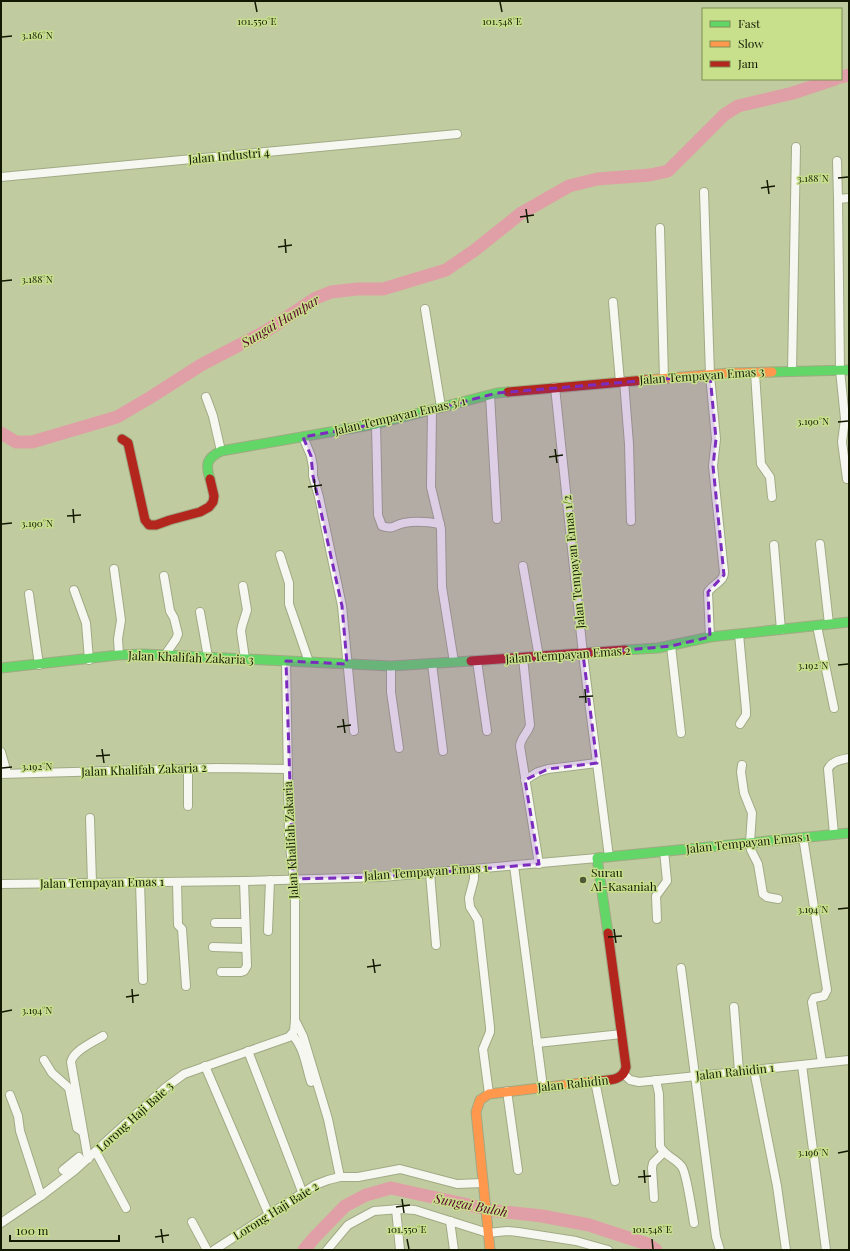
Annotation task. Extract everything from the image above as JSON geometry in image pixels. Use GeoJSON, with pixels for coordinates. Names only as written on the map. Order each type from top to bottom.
{"type":"FeatureCollection","features":[{"type":"Feature","properties":{"kind":"street","name":"Jalan Industri 4"},"geometry":{"type":"LineString","coordinates":[[1,177],[457,134]]}},
{"type":"Feature","properties":{"kind":"street"},"geometry":{"type":"LineString","coordinates":[[792,372],[796,147]]}},
{"type":"Feature","properties":{"kind":"street"},"geometry":{"type":"LineString","coordinates":[[837,161],[845,370],[845,419],[842,442],[846,479]]}},
{"type":"Feature","properties":{"kind":"street"},"geometry":{"type":"LineString","coordinates":[[704,192],[710,375],[716,439],[713,466],[724,572],[723,578],[708,592],[710,637]]}},
{"type":"Feature","properties":{"kind":"street"},"geometry":{"type":"LineString","coordinates":[[838,198],[849,198]]}},
{"type":"Feature","properties":{"kind":"street"},"geometry":{"type":"LineString","coordinates":[[660,228],[664,378]]}},
{"type":"Feature","properties":{"kind":"street"},"geometry":{"type":"LineString","coordinates":[[613,302],[629,444],[631,521]]}},
{"type":"Feature","properties":{"kind":"street"},"geometry":{"type":"LineString","coordinates":[[425,309],[436,408],[431,487],[441,529],[442,587],[454,662]]}},
{"type":"Feature","properties":{"kind":"street","name":"Jalan Tempayan Emas 3"},"geometry":{"type":"LineString","coordinates":[[555,387],[710,375],[845,370]]}},
{"type":"Feature","properties":{"kind":"street"},"geometry":{"type":"LineString","coordinates":[[755,373],[761,464],[770,477],[772,497]]}},
{"type":"Feature","properties":{"kind":"street","name":"Jalan Tempayan Emas 3/1"},"geometry":{"type":"LineString","coordinates":[[221,451],[376,424],[490,395],[555,387]]}},
{"type":"Feature","properties":{"kind":"street","name":"Jalan Tempayan Emas 1/2"},"geometry":{"type":"LineString","coordinates":[[555,387],[583,654],[609,857]]}},
{"type":"Feature","properties":{"kind":"street"},"geometry":{"type":"LineString","coordinates":[[490,395],[497,519]]}},
{"type":"Feature","properties":{"kind":"street"},"geometry":{"type":"LineString","coordinates":[[122,439],[128,443],[147,525],[151,526],[204,510],[210,506],[213,501],[214,494],[207,470],[207,463],[210,458],[221,451],[213,416],[206,397]]}},
{"type":"Feature","properties":{"kind":"street"},"geometry":{"type":"LineString","coordinates":[[376,424],[378,515],[382,526],[394,528],[404,523],[429,522],[440,524]]}},
{"type":"Feature","properties":{"kind":"street"},"geometry":{"type":"LineString","coordinates":[[303,436],[312,456],[312,476],[319,496],[342,606],[346,664],[354,731]]}},
{"type":"Feature","properties":{"kind":"street"},"geometry":{"type":"LineString","coordinates":[[820,544],[829,624]]}},
{"type":"Feature","properties":{"kind":"street"},"geometry":{"type":"LineString","coordinates":[[774,545],[781,630]]}},
{"type":"Feature","properties":{"kind":"street"},"geometry":{"type":"LineString","coordinates":[[280,555],[289,583],[289,604],[309,662]]}},
{"type":"Feature","properties":{"kind":"street"},"geometry":{"type":"LineString","coordinates":[[523,566],[539,657]]}},
{"type":"Feature","properties":{"kind":"street"},"geometry":{"type":"LineString","coordinates":[[114,569],[121,620],[118,639],[119,656]]}},
{"type":"Feature","properties":{"kind":"street"},"geometry":{"type":"LineString","coordinates":[[164,576],[170,611],[174,618],[178,634],[165,655]]}},
{"type":"Feature","properties":{"kind":"street"},"geometry":{"type":"LineString","coordinates":[[244,586],[247,610],[241,631],[245,659]]}},
{"type":"Feature","properties":{"kind":"street"},"geometry":{"type":"LineString","coordinates":[[74,590],[86,623],[89,660]]}},
{"type":"Feature","properties":{"kind":"street"},"geometry":{"type":"LineString","coordinates":[[29,594],[39,665]]}},
{"type":"Feature","properties":{"kind":"street"},"geometry":{"type":"LineString","coordinates":[[200,612],[208,657]]}},
{"type":"Feature","properties":{"kind":"street","name":"Jalan Tempayan Emas 2"},"geometry":{"type":"LineString","coordinates":[[286,661],[390,666],[583,654],[658,648],[710,637],[849,622]]}},
{"type":"Feature","properties":{"kind":"street"},"geometry":{"type":"LineString","coordinates":[[817,626],[834,708]]}},
{"type":"Feature","properties":{"kind":"street"},"geometry":{"type":"LineString","coordinates":[[739,634],[746,710],[746,715],[740,724]]}},
{"type":"Feature","properties":{"kind":"street"},"geometry":{"type":"LineString","coordinates":[[671,646],[681,733]]}},
{"type":"Feature","properties":{"kind":"street","name":"Jalan Khalifah Zakaria 3"},"geometry":{"type":"LineString","coordinates":[[1,668],[119,656],[165,655],[286,661]]}},
{"type":"Feature","properties":{"kind":"street"},"geometry":{"type":"LineString","coordinates":[[523,658],[530,722],[529,728],[520,743],[539,864]]}},
{"type":"Feature","properties":{"kind":"street","name":"Jalan Khalifah Zakaria"},"geometry":{"type":"LineString","coordinates":[[286,661],[289,836],[295,892],[295,1020]]}},
{"type":"Feature","properties":{"kind":"street"},"geometry":{"type":"LineString","coordinates":[[477,661],[487,731]]}},
{"type":"Feature","properties":{"kind":"street"},"geometry":{"type":"LineString","coordinates":[[432,664],[443,751]]}},
{"type":"Feature","properties":{"kind":"street"},"geometry":{"type":"LineString","coordinates":[[390,666],[391,692],[399,748]]}},
{"type":"Feature","properties":{"kind":"street"},"geometry":{"type":"LineString","coordinates":[[1,752],[4,773]]}},
{"type":"Feature","properties":{"kind":"street"},"geometry":{"type":"LineString","coordinates":[[834,834],[828,769],[830,764],[835,761],[849,758]]}},
{"type":"Feature","properties":{"kind":"street"},"geometry":{"type":"LineString","coordinates":[[525,780],[538,772],[548,769],[597,763]]}},
{"type":"Feature","properties":{"kind":"street"},"geometry":{"type":"LineString","coordinates":[[742,765],[741,772],[744,793],[752,813],[751,850],[758,864],[763,894],[767,897],[778,899]]}},
{"type":"Feature","properties":{"kind":"street","name":"Jalan Khalifah Zakaria 2"},"geometry":{"type":"LineString","coordinates":[[4,773],[218,768],[287,769]]}},
{"type":"Feature","properties":{"kind":"street"},"geometry":{"type":"LineString","coordinates":[[188,769],[188,806]]}},
{"type":"Feature","properties":{"kind":"street"},"geometry":{"type":"LineString","coordinates":[[90,818],[92,883]]}},
{"type":"Feature","properties":{"kind":"street","name":"Jalan Tempayan Emas 1"},"geometry":{"type":"LineString","coordinates":[[1,884],[244,881],[382,877],[539,864],[849,833]]}},
{"type":"Feature","properties":{"kind":"street"},"geometry":{"type":"LineString","coordinates":[[802,837],[827,990],[824,996],[814,998],[812,1002],[822,1062]]}},
{"type":"Feature","properties":{"kind":"street"},"geometry":{"type":"LineString","coordinates":[[657,919],[656,896],[668,881],[664,851]]}},
{"type":"Feature","properties":{"kind":"street","name":"Jalan Rahidin"},"geometry":{"type":"LineString","coordinates":[[489,1094],[616,1079],[624,1074],[626,1065],[597,858]]}},
{"type":"Feature","properties":{"kind":"street"},"geometry":{"type":"LineString","coordinates":[[514,866],[543,1087]]}},
{"type":"Feature","properties":{"kind":"street"},"geometry":{"type":"LineString","coordinates":[[474,869],[474,879],[469,898],[470,907],[478,920],[490,1027],[490,1032],[483,1049],[489,1094],[480,1098],[476,1106],[490,1250]]}},
{"type":"Feature","properties":{"kind":"street"},"geometry":{"type":"LineString","coordinates":[[430,873],[436,946]]}},
{"type":"Feature","properties":{"kind":"street"},"geometry":{"type":"LineString","coordinates":[[268,930],[270,880]]}},
{"type":"Feature","properties":{"kind":"street"},"geometry":{"type":"LineString","coordinates":[[221,972],[244,971],[247,966],[244,881]]}},
{"type":"Feature","properties":{"kind":"street"},"geometry":{"type":"LineString","coordinates":[[140,882],[143,980]]}},
{"type":"Feature","properties":{"kind":"street"},"geometry":{"type":"LineString","coordinates":[[177,882],[178,925],[182,928],[186,986]]}},
{"type":"Feature","properties":{"kind":"street"},"geometry":{"type":"LineString","coordinates":[[215,923],[245,923]]}},
{"type":"Feature","properties":{"kind":"street"},"geometry":{"type":"LineString","coordinates":[[213,947],[246,948]]}},
{"type":"Feature","properties":{"kind":"street"},"geometry":{"type":"LineString","coordinates":[[681,968],[716,1237],[720,1250]]}},
{"type":"Feature","properties":{"kind":"street"},"geometry":{"type":"LineString","coordinates":[[734,1007],[739,1071]]}},
{"type":"Feature","properties":{"kind":"street"},"geometry":{"type":"LineString","coordinates":[[295,1020],[292,1035],[296,1038],[300,1047],[311,1082]]}},
{"type":"Feature","properties":{"kind":"street"},"geometry":{"type":"LineString","coordinates":[[295,1020],[303,1036],[328,1119],[340,1177]]}},
{"type":"Feature","properties":{"kind":"street"},"geometry":{"type":"LineString","coordinates":[[537,1043],[622,1034]]}},
{"type":"Feature","properties":{"kind":"street","name":"Lorong Haji Baie 3"},"geometry":{"type":"LineString","coordinates":[[1,1223],[41,1196],[73,1166],[88,1159],[165,1088],[184,1074],[292,1035]]}},
{"type":"Feature","properties":{"kind":"street"},"geometry":{"type":"LineString","coordinates":[[88,1159],[71,1068],[72,1057],[103,1036]]}},
{"type":"Feature","properties":{"kind":"street"},"geometry":{"type":"LineString","coordinates":[[248,1052],[303,1194]]}},
{"type":"Feature","properties":{"kind":"street"},"geometry":{"type":"LineString","coordinates":[[44,1060],[52,1073],[69,1088],[77,1128],[83,1133]]}},
{"type":"Feature","properties":{"kind":"street","name":"Jalan Rahidin 1"},"geometry":{"type":"LineString","coordinates":[[624,1074],[634,1082],[849,1060]]}},
{"type":"Feature","properties":{"kind":"street"},"geometry":{"type":"LineString","coordinates":[[802,1065],[826,1250]]}},
{"type":"Feature","properties":{"kind":"street"},"geometry":{"type":"LineString","coordinates":[[205,1066],[269,1215]]}},
{"type":"Feature","properties":{"kind":"street"},"geometry":{"type":"LineString","coordinates":[[754,1070],[777,1186],[786,1250]]}},
{"type":"Feature","properties":{"kind":"street"},"geometry":{"type":"LineString","coordinates":[[656,1080],[659,1094],[660,1146],[664,1152],[677,1162],[684,1170],[694,1223]]}},
{"type":"Feature","properties":{"kind":"street"},"geometry":{"type":"LineString","coordinates":[[595,1081],[615,1181]]}},
{"type":"Feature","properties":{"kind":"street"},"geometry":{"type":"LineString","coordinates":[[508,1091],[518,1170]]}},
{"type":"Feature","properties":{"kind":"street"},"geometry":{"type":"LineString","coordinates":[[10,1095],[18,1116],[20,1131],[41,1196]]}},
{"type":"Feature","properties":{"kind":"street"},"geometry":{"type":"LineString","coordinates":[[96,1152],[126,1208]]}},
{"type":"Feature","properties":{"kind":"street"},"geometry":{"type":"LineString","coordinates":[[654,1198],[653,1163],[664,1152]]}},
{"type":"Feature","properties":{"kind":"street"},"geometry":{"type":"LineString","coordinates":[[63,1170],[73,1166],[79,1157]]}},
{"type":"Feature","properties":{"kind":"street","name":"Lorong Haji Baie 2"},"geometry":{"type":"LineString","coordinates":[[214,1250],[315,1185],[340,1177],[358,1177],[400,1170],[457,1184],[483,1188]]}},
{"type":"Feature","properties":{"kind":"street"},"geometry":{"type":"LineString","coordinates":[[327,1250],[348,1225],[374,1210],[396,1209],[415,1210],[450,1221],[487,1230],[518,1232],[576,1241],[608,1250]]}},
{"type":"Feature","properties":{"kind":"street"},"geometry":{"type":"LineString","coordinates":[[396,1209],[400,1250]]}},
{"type":"Feature","properties":{"kind":"street"},"geometry":{"type":"LineString","coordinates":[[450,1221],[454,1250]]}},
{"type":"Feature","properties":{"kind":"street"},"geometry":{"type":"LineString","coordinates":[[192,1222],[207,1250]]}},
{"type":"Feature","properties":{"kind":"street"},"geometry":{"type":"LineString","coordinates":[[335,1240],[336,1250]]}},
{"type":"Feature","properties":{"kind":"highlighted area"},"geometry":{"type":"Polygon","coordinates":[[[710,375],[716,439],[713,466],[724,575],[708,592],[710,637],[671,646],[583,654],[597,763],[548,769],[525,780],[539,864],[382,877],[293,879],[286,661],[347,664],[342,606],[313,476],[311,456],[303,437],[376,424],[497,393],[710,375]]]}},
{"type":"Feature","properties":{"kind":"waterway","name":"Sungai Hampar"},"geometry":{"type":"LineString","coordinates":[[842,77],[849,75]]}},
{"type":"Feature","properties":{"kind":"waterway","name":"Sungai Hampar"},"geometry":{"type":"LineString","coordinates":[[1,433],[16,442],[32,442],[117,417],[201,365],[266,331],[316,298],[331,292],[357,289],[383,289],[446,270],[475,250],[520,214],[569,186],[597,179],[650,175],[668,171],[724,115],[738,106],[793,93],[832,80]]}},
{"type":"Feature","properties":{"kind":"waterway","name":"Sungai Buloh"},"geometry":{"type":"LineString","coordinates":[[304,1250],[345,1206],[366,1195],[391,1188],[496,1211],[542,1216],[589,1225],[647,1244],[656,1250]]}},
{"type":"Feature","properties":{"kind":"traffic: fast"},"geometry":{"type":"LineString","coordinates":[[772,372],[849,370]]}},
{"type":"Feature","properties":{"kind":"traffic: fast"},"geometry":{"type":"LineString","coordinates":[[210,479],[208,462],[213,456],[221,451],[376,424],[497,393],[508,392]]}},
{"type":"Feature","properties":{"kind":"traffic: fast"},"geometry":{"type":"LineString","coordinates":[[625,650],[658,648],[710,637],[849,622]]}},
{"type":"Feature","properties":{"kind":"traffic: fast"},"geometry":{"type":"LineString","coordinates":[[1,668],[119,655],[143,654],[391,666],[471,661]]}},
{"type":"Feature","properties":{"kind":"traffic: fast"},"geometry":{"type":"LineString","coordinates":[[608,933],[597,858],[849,833]]}},
{"type":"Feature","properties":{"kind":"traffic: slow"},"geometry":{"type":"LineString","coordinates":[[646,380],[730,373],[772,372]]}},
{"type":"Feature","properties":{"kind":"traffic: slow"},"geometry":{"type":"LineString","coordinates":[[490,1250],[476,1112],[480,1100],[489,1094],[597,1081]]}},
{"type":"Feature","properties":{"kind":"traffic: jam"},"geometry":{"type":"LineString","coordinates":[[508,392],[646,380]]}},
{"type":"Feature","properties":{"kind":"traffic: jam"},"geometry":{"type":"LineString","coordinates":[[122,439],[128,443],[145,520],[149,525],[156,525],[200,512],[209,507],[213,502],[214,496],[210,479]]}},
{"type":"Feature","properties":{"kind":"traffic: jam"},"geometry":{"type":"LineString","coordinates":[[471,661],[625,650]]}},
{"type":"Feature","properties":{"kind":"traffic: jam"},"geometry":{"type":"LineString","coordinates":[[597,1081],[615,1079],[622,1075],[626,1067],[608,933]]}},
{"type":"Feature","properties":{"kind":"place","name":"Surau Al-Kasaniah"},"geometry":{"type":"Point","coordinates":[583,880]}}]}
